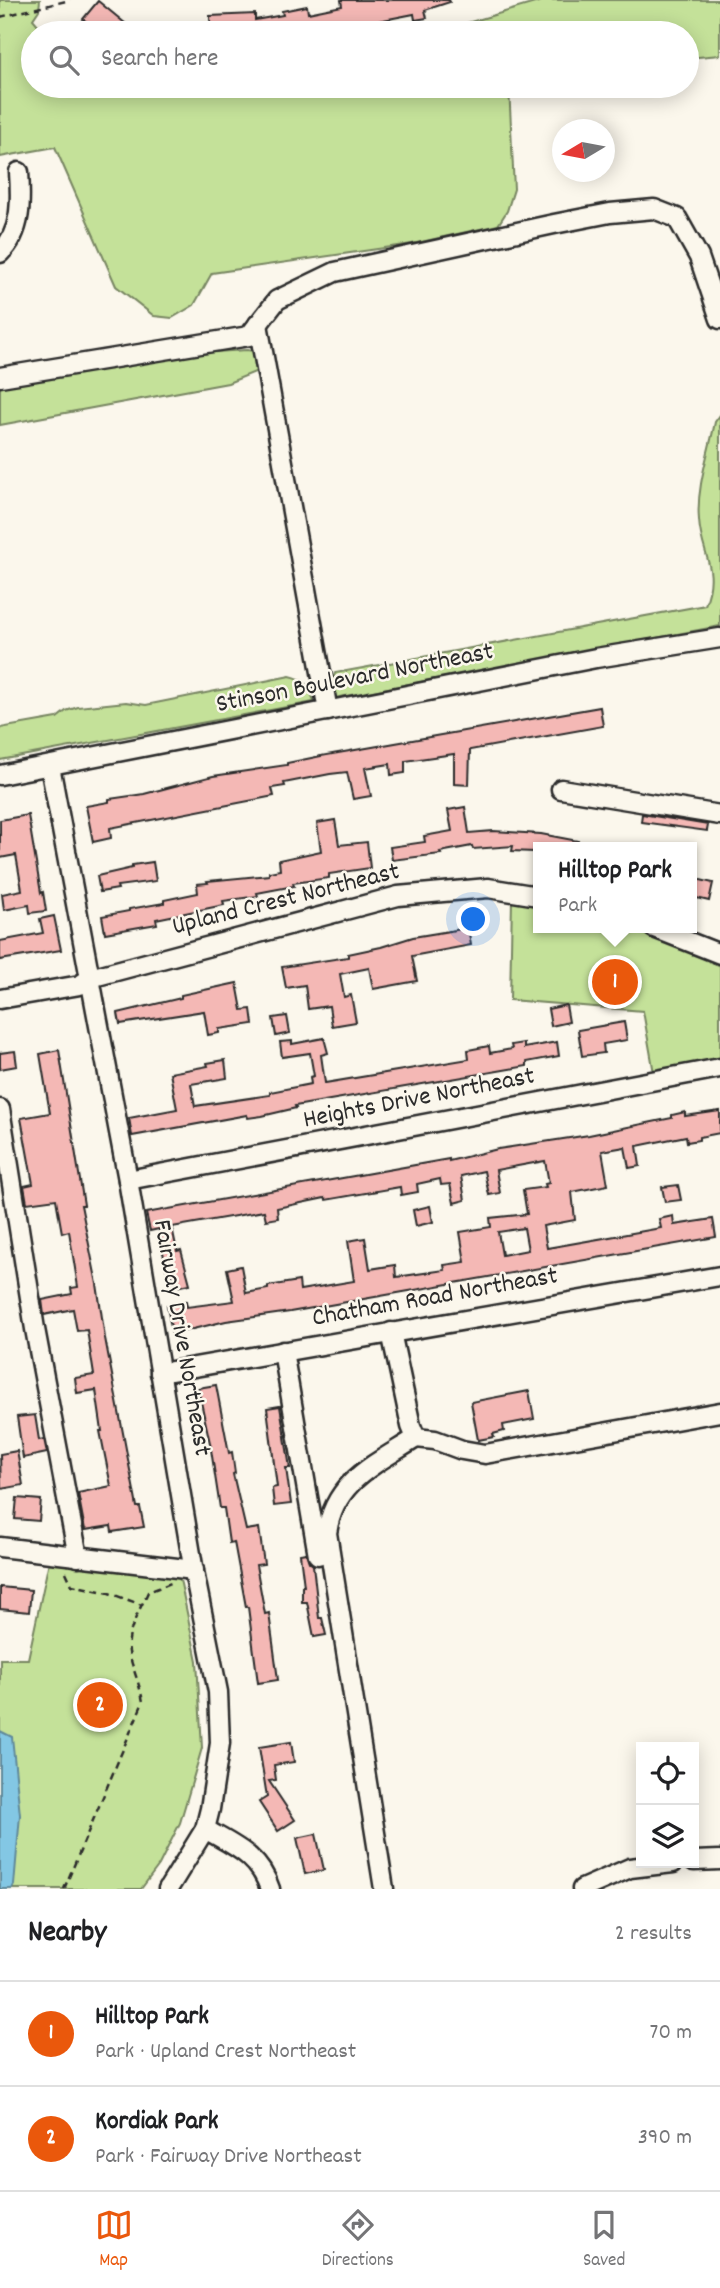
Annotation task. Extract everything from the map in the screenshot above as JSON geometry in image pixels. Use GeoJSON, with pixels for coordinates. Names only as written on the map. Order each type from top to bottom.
{"type":"FeatureCollection","features":[{"type":"Feature","properties":{"kind":"street"},"geometry":{"type":"LineString","coordinates":[[0,253],[11,243],[19,216],[19,172]]}},
{"type":"Feature","properties":{"kind":"street"},"geometry":{"type":"LineString","coordinates":[[0,377],[249,336],[277,300],[335,272],[554,224],[654,209],[677,218],[699,257],[720,319]]}},
{"type":"Feature","properties":{"kind":"street"},"geometry":{"type":"LineString","coordinates":[[258,324],[328,711]]}},
{"type":"Feature","properties":{"kind":"street","name":"Stinson Boulevard Northeast"},"geometry":{"type":"LineString","coordinates":[[0,775],[596,659],[720,638]]}},
{"type":"Feature","properties":{"kind":"street","name":"Fairway Drive Northeast"},"geometry":{"type":"LineString","coordinates":[[50,766],[128,1180],[194,1571],[218,1692],[220,1743],[205,1829]]}},
{"type":"Feature","properties":{"kind":"street"},"geometry":{"type":"LineString","coordinates":[[561,789],[720,815]]}},
{"type":"Feature","properties":{"kind":"street","name":"Upland Crest Northeast"},"geometry":{"type":"LineString","coordinates":[[0,999],[80,985],[90,978],[398,896],[488,888],[533,895]]}},
{"type":"Feature","properties":{"kind":"street"},"geometry":{"type":"LineString","coordinates":[[667,933],[720,954]]}},
{"type":"Feature","properties":{"kind":"street","name":"Heights Drive Northeast"},"geometry":{"type":"LineString","coordinates":[[128,1180],[720,1069]]}},
{"type":"Feature","properties":{"kind":"street"},"geometry":{"type":"LineString","coordinates":[[0,1109],[72,1556]]}},
{"type":"Feature","properties":{"kind":"street","name":"Chatham Road Northeast"},"geometry":{"type":"LineString","coordinates":[[160,1373],[720,1276]]}},
{"type":"Feature","properties":{"kind":"street"},"geometry":{"type":"LineString","coordinates":[[391,1332],[411,1426],[416,1438]]}},
{"type":"Feature","properties":{"kind":"street"},"geometry":{"type":"LineString","coordinates":[[284,1351],[330,1627]]}},
{"type":"Feature","properties":{"kind":"street"},"geometry":{"type":"LineString","coordinates":[[384,1889],[327,1532],[329,1515],[337,1499],[349,1483],[416,1438],[435,1440],[462,1450],[485,1454],[720,1412]]}},
{"type":"Feature","properties":{"kind":"street"},"geometry":{"type":"LineString","coordinates":[[0,1547],[194,1571]]}},
{"type":"Feature","properties":{"kind":"street"},"geometry":{"type":"LineString","coordinates":[[168,1889],[205,1829],[253,1857],[270,1889]]}},
{"type":"Feature","properties":{"kind":"street"},"geometry":{"type":"LineString","coordinates":[[699,1861],[720,1860]]}},
{"type":"Feature","properties":{"kind":"street"},"geometry":{"type":"LineString","coordinates":[[582,1889],[636,1867]]}},
{"type":"Feature","properties":{"kind":"path"},"geometry":{"type":"LineString","coordinates":[[0,17],[70,0]]}},
{"type":"Feature","properties":{"kind":"path"},"geometry":{"type":"LineString","coordinates":[[72,1556],[66,1572],[72,1585],[108,1593],[142,1605]]}},
{"type":"Feature","properties":{"kind":"path"},"geometry":{"type":"LineString","coordinates":[[64,1889],[143,1702],[140,1683],[129,1651],[131,1630],[148,1592],[194,1571]]}},
{"type":"Feature","properties":{"kind":"green space"},"geometry":{"type":"Polygon","coordinates":[[[0,0],[40,0],[39,10],[33,19],[35,21],[21,21],[21,98],[510,98],[514,189],[507,211],[498,225],[412,244],[212,273],[194,305],[172,318],[154,316],[116,286],[55,147],[0,157],[0,0]]]}},
{"type":"Feature","properties":{"kind":"green space"},"geometry":{"type":"Polygon","coordinates":[[[545,0],[720,0],[720,55],[699,57],[699,21],[474,21],[545,0]]]}},
{"type":"Feature","properties":{"kind":"green space"},"geometry":{"type":"Polygon","coordinates":[[[253,351],[260,370],[228,383],[0,425],[0,383],[166,355],[253,351]]]}},
{"type":"Feature","properties":{"kind":"green space"},"geometry":{"type":"Polygon","coordinates":[[[720,415],[720,626],[335,698],[335,673],[705,605],[711,581],[700,532],[699,495],[715,422],[720,415]]]}},
{"type":"Feature","properties":{"kind":"green space"},"geometry":{"type":"Polygon","coordinates":[[[290,676],[306,684],[314,702],[0,760],[0,728],[57,718],[78,707],[126,702],[146,705],[290,676]]]}},
{"type":"Feature","properties":{"kind":"green space"},"geometry":{"type":"Polygon","coordinates":[[[512,899],[533,902],[533,933],[642,933],[720,963],[720,1060],[654,1073],[643,1011],[510,1000],[512,899]]]}},
{"type":"Feature","properties":{"kind":"green space"},"geometry":{"type":"Polygon","coordinates":[[[49,1561],[178,1574],[181,1584],[197,1661],[202,1748],[180,1823],[159,1865],[141,1889],[0,1889],[0,1659],[28,1659],[49,1561]]]}},
{"type":"Feature","properties":{"kind":"water"},"geometry":{"type":"Polygon","coordinates":[[[0,1731],[12,1737],[20,1815],[12,1889],[0,1889],[0,1731]]]}},
{"type":"Feature","properties":{"kind":"building"},"geometry":{"type":"Polygon","coordinates":[[[341,0],[450,2],[425,10],[427,18],[415,20],[414,14],[378,21],[210,21],[210,16],[255,14],[255,20],[283,15],[282,11],[307,6],[308,13],[342,6],[341,0]]]}},
{"type":"Feature","properties":{"kind":"building"},"geometry":{"type":"Polygon","coordinates":[[[98,1],[122,21],[86,21],[83,19],[98,1]]]}},
{"type":"Feature","properties":{"kind":"building"},"geometry":{"type":"Polygon","coordinates":[[[600,707],[603,726],[470,750],[469,785],[454,784],[454,754],[405,761],[405,773],[391,775],[390,764],[365,768],[371,796],[353,799],[347,772],[330,774],[284,783],[285,786],[272,788],[274,796],[110,828],[111,838],[93,842],[86,806],[109,802],[109,799],[144,794],[213,776],[287,765],[321,756],[600,707]]]}},
{"type":"Feature","properties":{"kind":"building"},"geometry":{"type":"Polygon","coordinates":[[[465,807],[469,833],[493,831],[541,834],[578,842],[533,842],[533,852],[512,851],[513,846],[473,849],[472,846],[440,852],[441,854],[392,860],[390,847],[425,842],[424,836],[452,831],[448,810],[465,807]]]}},
{"type":"Feature","properties":{"kind":"building"},"geometry":{"type":"Polygon","coordinates":[[[642,814],[708,825],[707,831],[641,822],[642,814]]]}},
{"type":"Feature","properties":{"kind":"building"},"geometry":{"type":"Polygon","coordinates":[[[28,815],[46,911],[30,913],[29,905],[4,910],[2,894],[22,890],[16,855],[0,858],[0,820],[28,815]]]}},
{"type":"Feature","properties":{"kind":"building"},"geometry":{"type":"Polygon","coordinates":[[[335,820],[339,845],[367,842],[370,868],[329,874],[329,878],[293,883],[294,886],[257,893],[258,896],[223,901],[224,905],[156,919],[157,924],[105,933],[102,916],[198,893],[197,884],[208,883],[207,881],[269,875],[269,872],[280,870],[279,860],[321,851],[317,823],[335,820]]]}},
{"type":"Feature","properties":{"kind":"building"},"geometry":{"type":"Polygon","coordinates":[[[153,862],[156,881],[117,886],[118,889],[100,892],[97,876],[132,868],[132,865],[153,862]]]}},
{"type":"Feature","properties":{"kind":"building"},"geometry":{"type":"Polygon","coordinates":[[[697,879],[713,883],[709,901],[697,898],[697,879]]]}},
{"type":"Feature","properties":{"kind":"building"},"geometry":{"type":"Polygon","coordinates":[[[54,916],[61,950],[0,960],[0,941],[43,933],[40,919],[54,916]]]}},
{"type":"Feature","properties":{"kind":"building"},"geometry":{"type":"Polygon","coordinates":[[[468,928],[471,945],[412,956],[417,981],[373,989],[369,968],[340,974],[344,997],[351,995],[356,1022],[332,1026],[329,1006],[308,1009],[305,985],[286,988],[282,967],[348,957],[348,954],[413,937],[468,928]]]}},
{"type":"Feature","properties":{"kind":"building"},"geometry":{"type":"Polygon","coordinates":[[[237,983],[242,1010],[251,1009],[253,1024],[219,1029],[219,1033],[208,1035],[204,1011],[120,1024],[118,1013],[237,983]]]}},
{"type":"Feature","properties":{"kind":"building"},"geometry":{"type":"Polygon","coordinates":[[[566,1005],[569,1022],[551,1026],[548,1009],[566,1005]]]}},
{"type":"Feature","properties":{"kind":"building"},"geometry":{"type":"Polygon","coordinates":[[[287,1016],[290,1033],[276,1036],[273,1018],[287,1016]]]}},
{"type":"Feature","properties":{"kind":"building"},"geometry":{"type":"Polygon","coordinates":[[[624,1022],[627,1040],[603,1044],[604,1053],[582,1056],[578,1030],[624,1022]]]}},
{"type":"Feature","properties":{"kind":"building"},"geometry":{"type":"Polygon","coordinates":[[[324,1038],[328,1053],[321,1055],[325,1083],[469,1059],[468,1050],[489,1046],[490,1053],[512,1049],[511,1045],[524,1043],[524,1048],[557,1042],[559,1056],[527,1062],[527,1066],[295,1106],[296,1108],[262,1116],[248,1118],[247,1115],[132,1136],[129,1118],[177,1109],[170,1073],[225,1060],[227,1078],[191,1084],[195,1106],[270,1095],[270,1092],[311,1084],[310,1077],[314,1076],[310,1053],[282,1057],[280,1042],[292,1041],[292,1044],[324,1038]]]}},
{"type":"Feature","properties":{"kind":"building"},"geometry":{"type":"Polygon","coordinates":[[[59,1050],[84,1205],[81,1205],[137,1507],[140,1507],[144,1527],[112,1532],[111,1526],[85,1530],[78,1493],[111,1486],[100,1431],[96,1390],[77,1393],[75,1378],[94,1375],[87,1330],[77,1331],[73,1309],[44,1315],[42,1300],[72,1294],[71,1288],[78,1287],[69,1231],[62,1233],[56,1199],[27,1203],[24,1186],[33,1184],[21,1118],[50,1113],[40,1054],[59,1050]]]}},
{"type":"Feature","properties":{"kind":"building"},"geometry":{"type":"Polygon","coordinates":[[[15,1051],[17,1066],[0,1069],[0,1053],[15,1051]]]}},
{"type":"Feature","properties":{"kind":"building"},"geometry":{"type":"Polygon","coordinates":[[[720,1111],[720,1133],[687,1142],[686,1136],[637,1146],[640,1166],[629,1168],[625,1147],[602,1151],[608,1185],[572,1192],[575,1220],[543,1226],[547,1248],[661,1228],[659,1219],[673,1216],[674,1225],[713,1219],[716,1237],[226,1321],[172,1334],[167,1305],[186,1301],[187,1307],[234,1301],[227,1269],[241,1266],[246,1293],[299,1281],[300,1290],[354,1281],[348,1241],[365,1238],[370,1269],[395,1265],[396,1277],[445,1270],[444,1265],[465,1262],[460,1232],[491,1227],[490,1218],[527,1214],[523,1190],[546,1187],[545,1184],[549,1183],[545,1161],[496,1170],[500,1193],[489,1195],[484,1171],[461,1176],[465,1200],[454,1203],[450,1184],[441,1185],[440,1179],[417,1184],[418,1192],[401,1195],[400,1187],[277,1208],[278,1218],[266,1220],[264,1211],[172,1227],[177,1251],[181,1250],[190,1284],[175,1287],[172,1268],[166,1269],[159,1229],[150,1231],[146,1213],[589,1135],[672,1118],[672,1115],[685,1112],[685,1116],[720,1111]],[[524,1228],[498,1232],[502,1255],[528,1250],[524,1228]]]}},
{"type":"Feature","properties":{"kind":"building"},"geometry":{"type":"Polygon","coordinates":[[[678,1185],[681,1200],[665,1202],[662,1187],[678,1185]]]}},
{"type":"Feature","properties":{"kind":"building"},"geometry":{"type":"Polygon","coordinates":[[[430,1206],[433,1222],[416,1226],[413,1210],[430,1206]]]}},
{"type":"Feature","properties":{"kind":"building"},"geometry":{"type":"Polygon","coordinates":[[[216,1385],[246,1530],[259,1528],[264,1564],[256,1565],[265,1614],[269,1613],[278,1680],[258,1683],[248,1607],[234,1542],[229,1543],[224,1508],[220,1508],[198,1388],[216,1385]]]}},
{"type":"Feature","properties":{"kind":"building"},"geometry":{"type":"Polygon","coordinates":[[[529,1391],[534,1419],[503,1425],[504,1431],[493,1434],[494,1437],[478,1440],[471,1402],[529,1391]]]}},
{"type":"Feature","properties":{"kind":"building"},"geometry":{"type":"Polygon","coordinates":[[[280,1406],[290,1468],[286,1468],[291,1504],[274,1506],[272,1488],[277,1487],[267,1408],[280,1406]]]}},
{"type":"Feature","properties":{"kind":"building"},"geometry":{"type":"Polygon","coordinates":[[[35,1415],[39,1440],[44,1439],[47,1453],[23,1458],[17,1417],[35,1415]]]}},
{"type":"Feature","properties":{"kind":"building"},"geometry":{"type":"Polygon","coordinates":[[[17,1451],[23,1485],[1,1489],[0,1454],[17,1451]]]}},
{"type":"Feature","properties":{"kind":"building"},"geometry":{"type":"Polygon","coordinates":[[[17,1498],[41,1500],[39,1521],[15,1519],[17,1498]]]}},
{"type":"Feature","properties":{"kind":"building"},"geometry":{"type":"Polygon","coordinates":[[[306,1553],[313,1565],[319,1618],[322,1618],[326,1635],[314,1637],[307,1602],[302,1602],[304,1586],[300,1554],[306,1553]]]}},
{"type":"Feature","properties":{"kind":"building"},"geometry":{"type":"Polygon","coordinates":[[[0,1587],[31,1590],[29,1612],[0,1609],[0,1587]]]}},
{"type":"Feature","properties":{"kind":"building"},"geometry":{"type":"Polygon","coordinates":[[[291,1742],[294,1762],[274,1765],[276,1780],[269,1781],[295,1820],[278,1831],[259,1802],[267,1797],[259,1747],[291,1742]]]}},
{"type":"Feature","properties":{"kind":"building"},"geometry":{"type":"Polygon","coordinates":[[[316,1834],[324,1870],[305,1874],[297,1838],[316,1834]]]}},
{"type":"Feature","properties":{"kind":"place","name":"Hilltop Park"},"geometry":{"type":"Point","coordinates":[615,982]}},
{"type":"Feature","properties":{"kind":"place","name":"Kordiak Park"},"geometry":{"type":"Point","coordinates":[100,1705]}}]}
